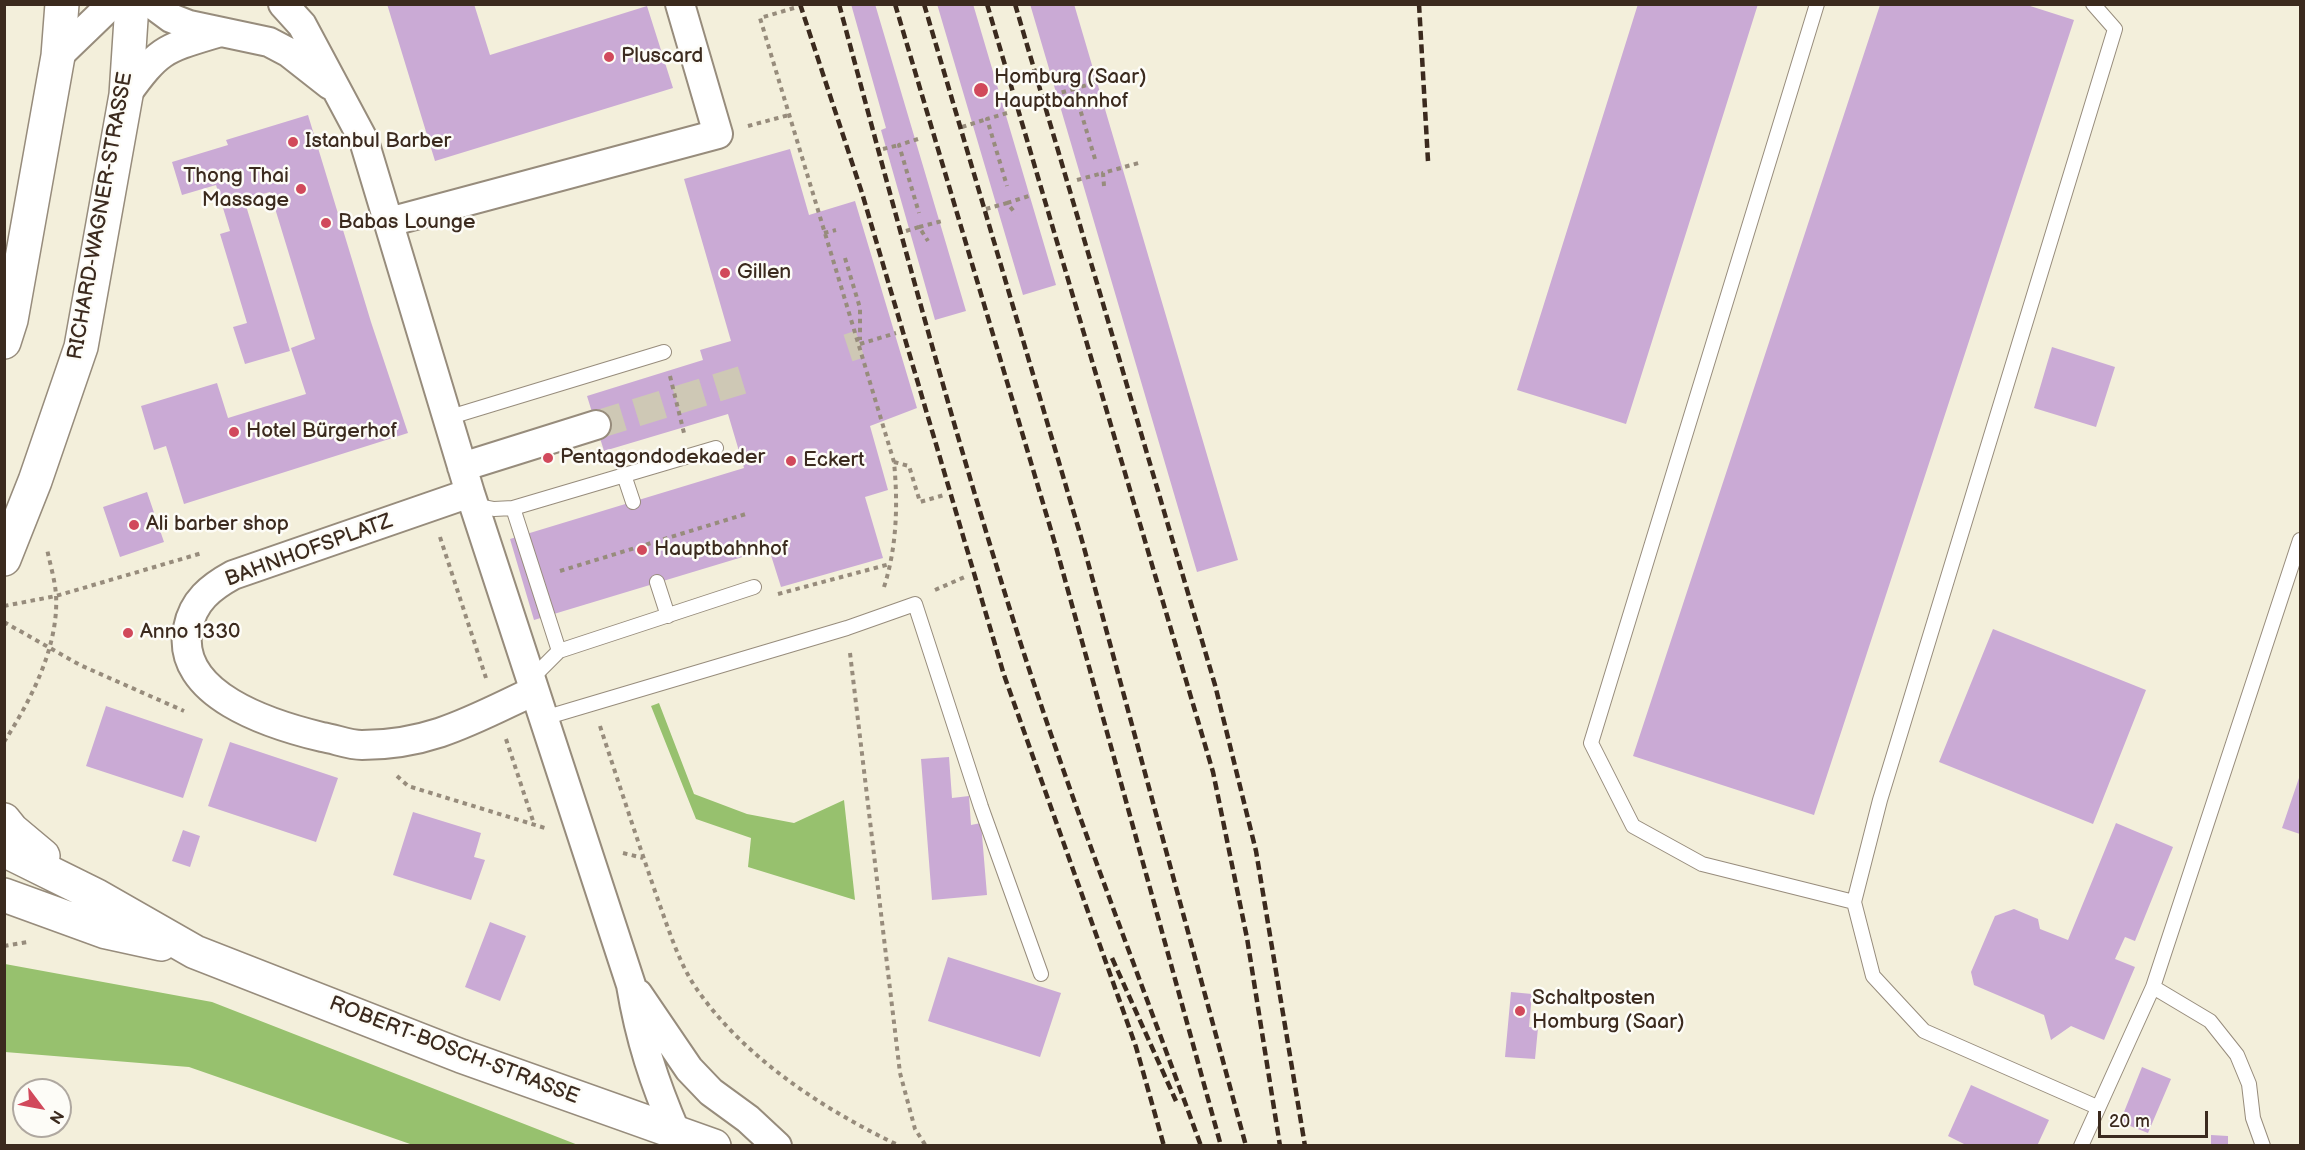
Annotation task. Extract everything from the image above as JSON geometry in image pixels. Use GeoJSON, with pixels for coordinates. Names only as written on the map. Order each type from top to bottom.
{"type":"FeatureCollection","features":[{"type":"Feature","properties":{"kind":"main road"},"geometry":{"type":"LineString","coordinates":[[4,342],[11,320],[58,56],[62,4]]}},
{"type":"Feature","properties":{"kind":"main road","name":"RICHARD-WAGNER-STRASSE"},"geometry":{"type":"LineString","coordinates":[[4,559],[35,481],[81,347],[126,95],[132,4]]}},
{"type":"Feature","properties":{"kind":"main road"},"geometry":{"type":"LineString","coordinates":[[4,820],[31,848],[97,896]]}},
{"type":"Feature","properties":{"kind":"main road","name":"ROBERT-BOSCH-STRASSE"},"geometry":{"type":"LineString","coordinates":[[4,850],[97,896],[195,952],[461,1056],[714,1146]]}},
{"type":"Feature","properties":{"kind":"main road","name":"ROBERT-BOSCH-STRASSE"},"geometry":{"type":"LineString","coordinates":[[8,899],[106,932],[195,952]]}},
{"type":"Feature","properties":{"kind":"street"},"geometry":{"type":"LineString","coordinates":[[58,56],[111,4]]}},
{"type":"Feature","properties":{"kind":"street"},"geometry":{"type":"LineString","coordinates":[[152,4],[171,18],[189,25],[269,42],[288,52],[339,93]]}},
{"type":"Feature","properties":{"kind":"street"},"geometry":{"type":"LineString","coordinates":[[283,4],[302,25],[364,141],[468,488],[631,985],[639,1032],[651,1072],[676,1133]]}},
{"type":"Feature","properties":{"kind":"street"},"geometry":{"type":"LineString","coordinates":[[389,222],[718,134],[680,4]]}},
{"type":"Feature","properties":{"kind":"street"},"geometry":{"type":"LineString","coordinates":[[126,95],[151,61],[169,48],[221,32]]}},
{"type":"Feature","properties":{"kind":"street","name":"BAHNHOFSPLATZ"},"geometry":{"type":"LineString","coordinates":[[533,685],[496,709],[441,734],[405,742],[360,745],[302,732],[240,709],[203,682],[194,668],[188,651],[186,634],[190,617],[212,586],[233,575],[430,507],[596,425]]}},
{"type":"Feature","properties":{"kind":"street"},"geometry":{"type":"LineString","coordinates":[[631,985],[689,1069],[711,1092],[748,1119],[777,1146]]}},
{"type":"Feature","properties":{"kind":"lane"},"geometry":{"type":"LineString","coordinates":[[1817,4],[1591,743],[1633,826],[1702,864],[1854,902]]}},
{"type":"Feature","properties":{"kind":"lane"},"geometry":{"type":"LineString","coordinates":[[2093,4],[2115,29],[1880,801],[1854,902],[1873,976],[1924,1031],[2097,1107]]}},
{"type":"Feature","properties":{"kind":"lane"},"geometry":{"type":"LineString","coordinates":[[447,417],[663,352]]}},
{"type":"Feature","properties":{"kind":"lane"},"geometry":{"type":"LineString","coordinates":[[468,488],[494,510],[513,508],[716,448]]}},
{"type":"Feature","properties":{"kind":"lane"},"geometry":{"type":"LineString","coordinates":[[624,475],[633,502]]}},
{"type":"Feature","properties":{"kind":"lane"},"geometry":{"type":"LineString","coordinates":[[513,508],[559,651]]}},
{"type":"Feature","properties":{"kind":"lane"},"geometry":{"type":"LineString","coordinates":[[2081,1146],[2154,987],[2301,540]]}},
{"type":"Feature","properties":{"kind":"lane"},"geometry":{"type":"LineString","coordinates":[[657,582],[668,616]]}},
{"type":"Feature","properties":{"kind":"lane"},"geometry":{"type":"LineString","coordinates":[[533,685],[559,651],[754,587]]}},
{"type":"Feature","properties":{"kind":"lane"},"geometry":{"type":"LineString","coordinates":[[544,718],[847,628],[915,604],[981,807],[1041,974]]}},
{"type":"Feature","properties":{"kind":"lane"},"geometry":{"type":"LineString","coordinates":[[2154,987],[2210,1021],[2237,1055],[2249,1084],[2253,1119],[2263,1146]]}},
{"type":"Feature","properties":{"kind":"path"},"geometry":{"type":"LineString","coordinates":[[754,587],[778,594],[890,564],[897,501],[894,462],[760,18],[794,8]]}},
{"type":"Feature","properties":{"kind":"path"},"geometry":{"type":"LineString","coordinates":[[1053,95],[1117,76]]}},
{"type":"Feature","properties":{"kind":"path"},"geometry":{"type":"LineString","coordinates":[[1074,89],[1095,159]]}},
{"type":"Feature","properties":{"kind":"path"},"geometry":{"type":"LineString","coordinates":[[962,127],[1007,113]]}},
{"type":"Feature","properties":{"kind":"path"},"geometry":{"type":"LineString","coordinates":[[718,134],[789,115]]}},
{"type":"Feature","properties":{"kind":"path"},"geometry":{"type":"LineString","coordinates":[[987,119],[1007,186]]}},
{"type":"Feature","properties":{"kind":"path"},"geometry":{"type":"LineString","coordinates":[[883,149],[918,139]]}},
{"type":"Feature","properties":{"kind":"path"},"geometry":{"type":"LineString","coordinates":[[899,145],[919,213]]}},
{"type":"Feature","properties":{"kind":"path"},"geometry":{"type":"LineString","coordinates":[[1077,180],[1142,162]]}},
{"type":"Feature","properties":{"kind":"path"},"geometry":{"type":"LineString","coordinates":[[1103,173],[1104,186]]}},
{"type":"Feature","properties":{"kind":"path"},"geometry":{"type":"LineString","coordinates":[[986,209],[1032,195]]}},
{"type":"Feature","properties":{"kind":"path"},"geometry":{"type":"LineString","coordinates":[[1007,202],[1016,214]]}},
{"type":"Feature","properties":{"kind":"path"},"geometry":{"type":"LineString","coordinates":[[906,231],[942,220]]}},
{"type":"Feature","properties":{"kind":"path"},"geometry":{"type":"LineString","coordinates":[[919,227],[928,241]]}},
{"type":"Feature","properties":{"kind":"path"},"geometry":{"type":"LineString","coordinates":[[824,233],[836,230]]}},
{"type":"Feature","properties":{"kind":"path"},"geometry":{"type":"LineString","coordinates":[[845,258],[860,308],[860,344]]}},
{"type":"Feature","properties":{"kind":"path"},"geometry":{"type":"LineString","coordinates":[[860,344],[896,333]]}},
{"type":"Feature","properties":{"kind":"path"},"geometry":{"type":"LineString","coordinates":[[663,352],[690,456]]}},
{"type":"Feature","properties":{"kind":"path"},"geometry":{"type":"LineString","coordinates":[[894,462],[909,466],[921,502],[944,495]]}},
{"type":"Feature","properties":{"kind":"path"},"geometry":{"type":"LineString","coordinates":[[430,507],[534,824]]}},
{"type":"Feature","properties":{"kind":"path"},"geometry":{"type":"LineString","coordinates":[[536,578],[749,513]]}},
{"type":"Feature","properties":{"kind":"path"},"geometry":{"type":"LineString","coordinates":[[4,742],[23,712],[49,648],[56,596],[45,538]]}},
{"type":"Feature","properties":{"kind":"path"},"geometry":{"type":"LineString","coordinates":[[942,585],[967,576]]}},
{"type":"Feature","properties":{"kind":"path"},"geometry":{"type":"LineString","coordinates":[[4,622],[80,665],[185,711],[240,709]]}},
{"type":"Feature","properties":{"kind":"path"},"geometry":{"type":"LineString","coordinates":[[847,628],[900,1073],[915,1129],[926,1146]]}},
{"type":"Feature","properties":{"kind":"path"},"geometry":{"type":"LineString","coordinates":[[593,704],[675,947],[695,986],[747,1046],[810,1095],[866,1130],[900,1146]]}},
{"type":"Feature","properties":{"kind":"path"},"geometry":{"type":"LineString","coordinates":[[360,745],[408,786],[534,824],[585,843],[644,858]]}},
{"type":"Feature","properties":{"kind":"green space"},"geometry":{"type":"Polygon","coordinates":[[[659,703],[694,794],[747,814],[794,823],[844,800],[855,900],[748,867],[751,838],[696,819],[651,706],[659,703]]]}},
{"type":"Feature","properties":{"kind":"green space"},"geometry":{"type":"Polygon","coordinates":[[[5,964],[212,1002],[578,1145],[413,1145],[189,1067],[5,1052],[5,964]]]}},
{"type":"Feature","properties":{"kind":"building"},"geometry":{"type":"Polygon","coordinates":[[[387,4],[474,4],[490,55],[647,6],[673,88],[435,161],[387,4]]]}},
{"type":"Feature","properties":{"kind":"building"},"geometry":{"type":"Polygon","coordinates":[[[851,4],[875,4],[966,311],[935,320],[881,130],[886,128],[851,4]]]}},
{"type":"Feature","properties":{"kind":"building"},"geometry":{"type":"Polygon","coordinates":[[[937,4],[973,4],[1056,285],[1023,295],[937,4]]]}},
{"type":"Feature","properties":{"kind":"building"},"geometry":{"type":"Polygon","coordinates":[[[1030,4],[1074,4],[1238,560],[1197,572],[1030,4]]]}},
{"type":"Feature","properties":{"kind":"building"},"geometry":{"type":"Polygon","coordinates":[[[1638,4],[1758,4],[1626,424],[1517,390],[1638,4]]]}},
{"type":"Feature","properties":{"kind":"building"},"geometry":{"type":"Polygon","coordinates":[[[1880,5],[2027,5],[2074,20],[1814,815],[1633,756],[1880,5]]]}},
{"type":"Feature","properties":{"kind":"building"},"geometry":{"type":"Polygon","coordinates":[[[308,115],[371,322],[408,433],[184,504],[166,446],[154,450],[141,406],[217,383],[228,418],[306,394],[291,348],[315,339],[270,192],[244,199],[290,351],[245,364],[233,327],[247,323],[220,234],[230,231],[216,185],[182,195],[172,162],[228,145],[226,140],[308,115]]]}},
{"type":"Feature","properties":{"kind":"building"},"geometry":{"type":"Polygon","coordinates":[[[790,149],[809,215],[855,201],[917,408],[870,426],[888,490],[865,497],[883,558],[781,587],[769,549],[534,620],[510,539],[744,468],[728,414],[604,451],[587,396],[703,360],[700,350],[731,341],[684,179],[790,149]]]}},
{"type":"Feature","properties":{"kind":"building"},"geometry":{"type":"Polygon","coordinates":[[[2052,347],[2115,367],[2096,427],[2034,408],[2052,347]]]}},
{"type":"Feature","properties":{"kind":"building","name":"Ali barber shop"},"geometry":{"type":"Polygon","coordinates":[[[147,492],[164,542],[120,557],[103,507],[147,492]]]}},
{"type":"Feature","properties":{"kind":"building"},"geometry":{"type":"Polygon","coordinates":[[[1993,629],[2146,690],[2093,824],[1939,762],[1993,629]]]}},
{"type":"Feature","properties":{"kind":"building"},"geometry":{"type":"Polygon","coordinates":[[[106,706],[203,739],[183,798],[86,766],[106,706]]]}},
{"type":"Feature","properties":{"kind":"building"},"geometry":{"type":"Polygon","coordinates":[[[230,742],[338,778],[316,842],[208,806],[230,742]]]}},
{"type":"Feature","properties":{"kind":"building"},"geometry":{"type":"Polygon","coordinates":[[[949,757],[952,798],[969,796],[971,825],[981,823],[987,895],[932,900],[921,759],[949,757]]]}},
{"type":"Feature","properties":{"kind":"building"},"geometry":{"type":"Polygon","coordinates":[[[2300,775],[2300,834],[2282,828],[2300,775]]]}},
{"type":"Feature","properties":{"kind":"building"},"geometry":{"type":"Polygon","coordinates":[[[413,812],[481,833],[474,857],[485,860],[471,900],[393,875],[413,812]]]}},
{"type":"Feature","properties":{"kind":"building"},"geometry":{"type":"Polygon","coordinates":[[[2116,823],[2173,847],[2135,941],[2125,937],[2115,959],[2135,967],[2104,1040],[2071,1026],[2051,1040],[2044,1015],[1974,985],[1971,972],[1995,916],[2014,909],[2038,919],[2040,929],[2068,940],[2116,823]]]}},
{"type":"Feature","properties":{"kind":"building"},"geometry":{"type":"Polygon","coordinates":[[[183,830],[200,836],[190,867],[172,861],[183,830]]]}},
{"type":"Feature","properties":{"kind":"building"},"geometry":{"type":"Polygon","coordinates":[[[490,922],[526,936],[500,1001],[465,987],[490,922]]]}},
{"type":"Feature","properties":{"kind":"building"},"geometry":{"type":"Polygon","coordinates":[[[948,957],[1061,993],[1040,1057],[928,1021],[948,957]]]}},
{"type":"Feature","properties":{"kind":"building","name":"Schaltposten Homburg (Saar)"},"geometry":{"type":"Polygon","coordinates":[[[1511,992],[1532,994],[1529,1027],[1538,1028],[1535,1059],[1505,1057],[1511,992]]]}},
{"type":"Feature","properties":{"kind":"building"},"geometry":{"type":"Polygon","coordinates":[[[2142,1067],[2171,1079],[2148,1133],[2120,1122],[2142,1067]]]}},
{"type":"Feature","properties":{"kind":"building"},"geometry":{"type":"Polygon","coordinates":[[[1971,1085],[2049,1120],[2037,1146],[1968,1146],[1948,1136],[1971,1085]]]}},
{"type":"Feature","properties":{"kind":"building"},"geometry":{"type":"Polygon","coordinates":[[[2211,1135],[2228,1136],[2228,1146],[2211,1146],[2211,1135]]]}},
{"type":"Feature","properties":{"kind":"tunnel"},"geometry":{"type":"LineString","coordinates":[[848,348],[860,344]]}},
{"type":"Feature","properties":{"kind":"tunnel"},"geometry":{"type":"LineString","coordinates":[[596,425],[742,380]]}},
{"type":"Feature","properties":{"kind":"railway"},"geometry":{"type":"LineString","coordinates":[[800,4],[862,193],[1004,675],[1136,1047],[1164,1146]]}},
{"type":"Feature","properties":{"kind":"railway"},"geometry":{"type":"LineString","coordinates":[[839,4],[947,400],[1018,635],[1084,827],[1201,1146]]}},
{"type":"Feature","properties":{"kind":"railway"},"geometry":{"type":"LineString","coordinates":[[895,4],[1056,547],[1221,1146]]}},
{"type":"Feature","properties":{"kind":"railway"},"geometry":{"type":"LineString","coordinates":[[924,4],[1083,544],[1246,1146]]}},
{"type":"Feature","properties":{"kind":"railway"},"geometry":{"type":"LineString","coordinates":[[987,4],[1213,772],[1247,938],[1280,1146]]}},
{"type":"Feature","properties":{"kind":"railway"},"geometry":{"type":"LineString","coordinates":[[1015,4],[1215,685],[1256,851],[1305,1146]]}},
{"type":"Feature","properties":{"kind":"railway"},"geometry":{"type":"LineString","coordinates":[[1419,4],[1428,161]]}},
{"type":"Feature","properties":{"kind":"railway"},"geometry":{"type":"LineString","coordinates":[[1112,958],[1176,1101]]}},
{"type":"Feature","properties":{"kind":"place","name":"Pluscard"},"geometry":{"type":"Point","coordinates":[609,57]}},
{"type":"Feature","properties":{"kind":"place","name":"Homburg (Saar) Hauptbahnhof"},"geometry":{"type":"Point","coordinates":[981,90]}},
{"type":"Feature","properties":{"kind":"place","name":"Istanbul Barber"},"geometry":{"type":"Point","coordinates":[293,142]}},
{"type":"Feature","properties":{"kind":"place","name":"Thong Thai Massage"},"geometry":{"type":"Point","coordinates":[301,189]}},
{"type":"Feature","properties":{"kind":"place","name":"Babas Lounge"},"geometry":{"type":"Point","coordinates":[326,223]}},
{"type":"Feature","properties":{"kind":"place","name":"Gillen"},"geometry":{"type":"Point","coordinates":[725,273]}},
{"type":"Feature","properties":{"kind":"place","name":"Hotel Bürgerhof"},"geometry":{"type":"Point","coordinates":[234,432]}},
{"type":"Feature","properties":{"kind":"place","name":"Pentagondodekaeder"},"geometry":{"type":"Point","coordinates":[548,458]}},
{"type":"Feature","properties":{"kind":"place","name":"Eckert"},"geometry":{"type":"Point","coordinates":[791,461]}},
{"type":"Feature","properties":{"kind":"place","name":"Ali barber shop"},"geometry":{"type":"Point","coordinates":[134,525]}},
{"type":"Feature","properties":{"kind":"place","name":"Hauptbahnhof"},"geometry":{"type":"Point","coordinates":[642,550]}},
{"type":"Feature","properties":{"kind":"place","name":"Anno 1330"},"geometry":{"type":"Point","coordinates":[128,633]}},
{"type":"Feature","properties":{"kind":"place","name":"Schaltposten Homburg (Saar)"},"geometry":{"type":"Point","coordinates":[1520,1011]}}]}
